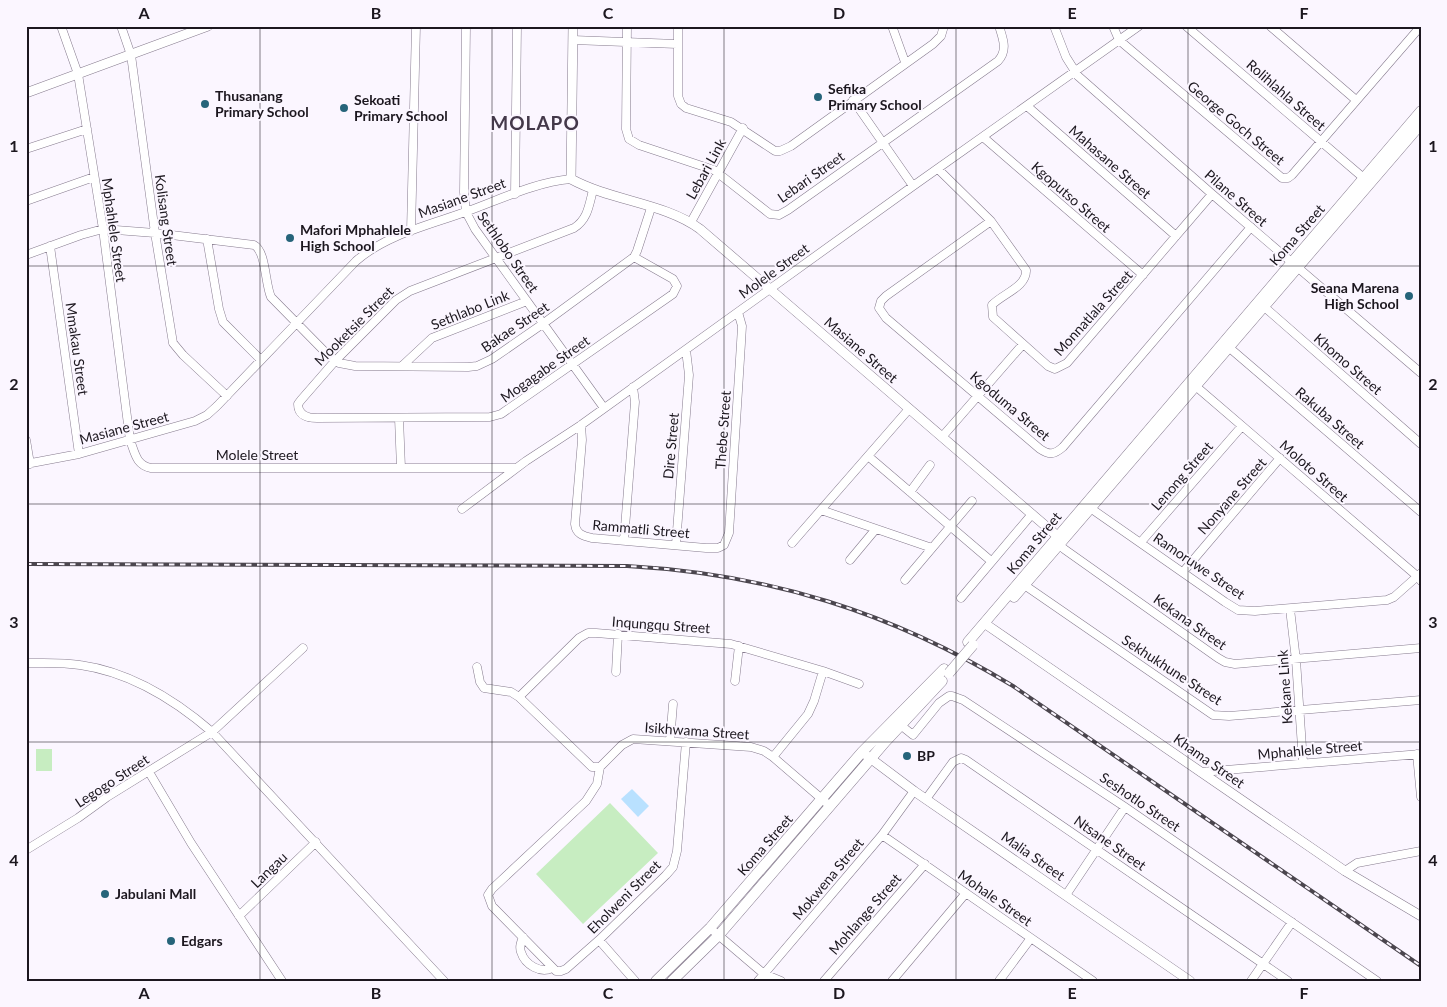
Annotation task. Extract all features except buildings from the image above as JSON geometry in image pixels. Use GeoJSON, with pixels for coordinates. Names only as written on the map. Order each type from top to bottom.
{"type":"FeatureCollection","features":[{"type":"Feature","properties":{"kind":"main road","name":"Koma Street"},"geometry":{"type":"LineString","coordinates":[[1367,181],[1421,111]]}},
{"type":"Feature","properties":{"kind":"main road","name":"Koma Street"},"geometry":{"type":"LineString","coordinates":[[656,981],[710,928],[862,752],[897,722],[946,671],[1367,181],[1421,124]]}},
{"type":"Feature","properties":{"kind":"main road","name":"Koma Street"},"geometry":{"type":"LineString","coordinates":[[674,980],[719,935],[870,760],[897,722]]}},
{"type":"Feature","properties":{"kind":"street","name":"Mphahlele Street"},"geometry":{"type":"LineString","coordinates":[[61,26],[78,74],[103,229],[130,440]]}},
{"type":"Feature","properties":{"kind":"street","name":"Kolisang Street"},"geometry":{"type":"LineString","coordinates":[[121,26],[130,55],[155,233],[174,342],[184,355],[227,396]]}},
{"type":"Feature","properties":{"kind":"street"},"geometry":{"type":"LineString","coordinates":[[26,93],[208,26]]}},
{"type":"Feature","properties":{"kind":"street"},"geometry":{"type":"LineString","coordinates":[[411,231],[416,26]]}},
{"type":"Feature","properties":{"kind":"street","name":"Sethlobo Street"},"geometry":{"type":"LineString","coordinates":[[466,26],[464,192],[466,212],[475,228],[604,408]]}},
{"type":"Feature","properties":{"kind":"street"},"geometry":{"type":"LineString","coordinates":[[515,194],[517,26]]}},
{"type":"Feature","properties":{"kind":"street"},"geometry":{"type":"LineString","coordinates":[[571,179],[573,26]]}},
{"type":"Feature","properties":{"kind":"street"},"geometry":{"type":"LineString","coordinates":[[626,42],[627,26]]}},
{"type":"Feature","properties":{"kind":"street"},"geometry":{"type":"LineString","coordinates":[[678,26],[676,44],[678,96],[681,104],[686,108],[723,118],[743,128],[769,148],[780,151],[791,146],[937,40],[943,32],[944,26]]}},
{"type":"Feature","properties":{"kind":"street"},"geometry":{"type":"LineString","coordinates":[[892,26],[906,62]]}},
{"type":"Feature","properties":{"kind":"street","name":"Lebari Street"},"geometry":{"type":"LineString","coordinates":[[626,42],[626,129],[629,139],[638,145],[705,166],[719,173],[766,212],[779,215],[998,61],[1002,57],[1004,47],[998,26]]}},
{"type":"Feature","properties":{"kind":"street","name":"Pilane Street"},"geometry":{"type":"LineString","coordinates":[[1054,26],[1074,72],[1212,194],[1421,373]]}},
{"type":"Feature","properties":{"kind":"street","name":"George Goch Street"},"geometry":{"type":"LineString","coordinates":[[1113,26],[1119,40],[1282,178],[1292,176],[1421,26]]}},
{"type":"Feature","properties":{"kind":"street","name":"Molele Street"},"geometry":{"type":"LineString","coordinates":[[130,440],[137,460],[146,467],[151,468],[516,468],[581,425],[1139,26]]}},
{"type":"Feature","properties":{"kind":"street","name":"Rolihlahla Street"},"geometry":{"type":"LineString","coordinates":[[1186,26],[1367,181]]}},
{"type":"Feature","properties":{"kind":"street"},"geometry":{"type":"LineString","coordinates":[[1270,26],[1356,100]]}},
{"type":"Feature","properties":{"kind":"street"},"geometry":{"type":"LineString","coordinates":[[573,40],[676,44]]}},
{"type":"Feature","properties":{"kind":"street"},"geometry":{"type":"LineString","coordinates":[[853,100],[913,186]]}},
{"type":"Feature","properties":{"kind":"street","name":"Mahasane Street"},"geometry":{"type":"LineString","coordinates":[[1027,106],[1176,236]]}},
{"type":"Feature","properties":{"kind":"street","name":"Lebari Link"},"geometry":{"type":"LineString","coordinates":[[691,222],[743,128]]}},
{"type":"Feature","properties":{"kind":"street"},"geometry":{"type":"LineString","coordinates":[[26,149],[87,129]]}},
{"type":"Feature","properties":{"kind":"street","name":"Kgoputso Street"},"geometry":{"type":"LineString","coordinates":[[984,137],[1143,276]]}},
{"type":"Feature","properties":{"kind":"street","name":"Monnatlala Street"},"geometry":{"type":"LineString","coordinates":[[938,169],[991,221],[1024,266],[1026,272],[1022,282],[994,302],[992,313],[996,321],[1052,368],[1063,366],[1143,276],[1212,194]]}},
{"type":"Feature","properties":{"kind":"street"},"geometry":{"type":"LineString","coordinates":[[26,202],[94,177]]}},
{"type":"Feature","properties":{"kind":"street","name":"Masiane Street"},"geometry":{"type":"LineString","coordinates":[[28,464],[79,454],[195,421],[207,415],[365,253],[411,231],[549,182],[571,179],[593,190],[682,217],[712,237],[771,288],[794,311],[1032,514],[1058,541]]}},
{"type":"Feature","properties":{"kind":"street","name":"Mooketsie Street"},"geometry":{"type":"LineString","coordinates":[[298,407],[300,400],[335,361],[403,295],[567,232],[580,224],[587,215],[593,190]]}},
{"type":"Feature","properties":{"kind":"street"},"geometry":{"type":"LineString","coordinates":[[634,256],[651,208]]}},
{"type":"Feature","properties":{"kind":"street","name":"Kgoduma Street"},"geometry":{"type":"LineString","coordinates":[[991,221],[881,300],[880,311],[1040,449],[1049,454],[1055,453],[1063,447],[1251,227]]}},
{"type":"Feature","properties":{"kind":"street"},"geometry":{"type":"LineString","coordinates":[[26,255],[103,229],[250,244],[258,247],[261,253],[271,297],[335,361]]}},
{"type":"Feature","properties":{"kind":"street"},"geometry":{"type":"LineString","coordinates":[[207,239],[221,316],[227,327],[261,360]]}},
{"type":"Feature","properties":{"kind":"street","name":"Mmakau Street"},"geometry":{"type":"LineString","coordinates":[[50,246],[79,454]]}},
{"type":"Feature","properties":{"kind":"street","name":"Bakae Street"},"geometry":{"type":"LineString","coordinates":[[335,361],[354,366],[477,366],[492,359],[544,323],[634,256]]}},
{"type":"Feature","properties":{"kind":"street","name":"Mogagabe Street"},"geometry":{"type":"LineString","coordinates":[[298,407],[303,414],[310,418],[496,417],[670,297],[676,290],[676,283],[673,279],[634,256]]}},
{"type":"Feature","properties":{"kind":"street","name":"Sethlabo Link"},"geometry":{"type":"LineString","coordinates":[[402,366],[432,338],[527,301]]}},
{"type":"Feature","properties":{"kind":"street","name":"Khomo Street"},"geometry":{"type":"LineString","coordinates":[[1261,304],[1421,444]]}},
{"type":"Feature","properties":{"kind":"street","name":"Thebe Street"},"geometry":{"type":"LineString","coordinates":[[721,547],[726,542],[729,532],[742,333],[738,312]]}},
{"type":"Feature","properties":{"kind":"street"},"geometry":{"type":"LineString","coordinates":[[942,437],[1023,344]]}},
{"type":"Feature","properties":{"kind":"street","name":"Rakuba Street"},"geometry":{"type":"LineString","coordinates":[[1226,345],[1421,512]]}},
{"type":"Feature","properties":{"kind":"street","name":"Dire Street"},"geometry":{"type":"LineString","coordinates":[[676,544],[690,375],[686,350]]}},
{"type":"Feature","properties":{"kind":"street","name":"Moloto Street"},"geometry":{"type":"LineString","coordinates":[[1193,384],[1420,577]]}},
{"type":"Feature","properties":{"kind":"street"},"geometry":{"type":"LineString","coordinates":[[624,540],[635,402],[633,387]]}},
{"type":"Feature","properties":{"kind":"street"},"geometry":{"type":"LineString","coordinates":[[792,543],[908,409]]}},
{"type":"Feature","properties":{"kind":"street"},"geometry":{"type":"LineString","coordinates":[[400,418],[401,468]]}},
{"type":"Feature","properties":{"kind":"street","name":"Rammatli Street"},"geometry":{"type":"LineString","coordinates":[[581,425],[582,440],[575,524],[576,530],[580,535],[592,538],[706,548],[721,547]]}},
{"type":"Feature","properties":{"kind":"street","name":"Lenong Street"},"geometry":{"type":"LineString","coordinates":[[1141,542],[1242,426]]}},
{"type":"Feature","properties":{"kind":"street"},"geometry":{"type":"LineString","coordinates":[[26,440],[28,464]]}},
{"type":"Feature","properties":{"kind":"street"},"geometry":{"type":"LineString","coordinates":[[868,456],[991,561]]}},
{"type":"Feature","properties":{"kind":"street","name":"Nonyane Street"},"geometry":{"type":"LineString","coordinates":[[1183,572],[1280,458]]}},
{"type":"Feature","properties":{"kind":"street"},"geometry":{"type":"LineString","coordinates":[[910,492],[930,465]]}},
{"type":"Feature","properties":{"kind":"street"},"geometry":{"type":"LineString","coordinates":[[462,509],[516,468]]}},
{"type":"Feature","properties":{"kind":"street"},"geometry":{"type":"LineString","coordinates":[[905,580],[972,501]]}},
{"type":"Feature","properties":{"kind":"street","name":"Ramoruwe Street"},"geometry":{"type":"LineString","coordinates":[[1088,507],[1238,610],[1255,612],[1387,600],[1394,597],[1420,577]]}},
{"type":"Feature","properties":{"kind":"street"},"geometry":{"type":"LineString","coordinates":[[821,510],[932,548]]}},
{"type":"Feature","properties":{"kind":"street"},"geometry":{"type":"LineString","coordinates":[[961,598],[1032,514]]}},
{"type":"Feature","properties":{"kind":"street"},"geometry":{"type":"LineString","coordinates":[[850,560],[875,530]]}},
{"type":"Feature","properties":{"kind":"street","name":"Kekana Street"},"geometry":{"type":"LineString","coordinates":[[1058,541],[1225,662],[1235,664],[1296,660],[1421,648]]}},
{"type":"Feature","properties":{"kind":"street","name":"Sekhukhune Street"},"geometry":{"type":"LineString","coordinates":[[1022,583],[1213,715],[1221,716],[1421,700]]}},
{"type":"Feature","properties":{"kind":"street","name":"Kekane Link"},"geometry":{"type":"LineString","coordinates":[[1290,609],[1296,660],[1303,762]]}},
{"type":"Feature","properties":{"kind":"street","name":"Khama Street"},"geometry":{"type":"LineString","coordinates":[[987,624],[1346,871],[1421,916]]}},
{"type":"Feature","properties":{"kind":"street","name":"Inqungqu Street"},"geometry":{"type":"LineString","coordinates":[[519,697],[573,643],[584,635],[596,633],[724,643],[822,671],[859,684]]}},
{"type":"Feature","properties":{"kind":"street"},"geometry":{"type":"LineString","coordinates":[[616,672],[618,634]]}},
{"type":"Feature","properties":{"kind":"street"},"geometry":{"type":"LineString","coordinates":[[735,681],[739,646]]}},
{"type":"Feature","properties":{"kind":"street","name":"Legogo Street"},"geometry":{"type":"LineString","coordinates":[[26,850],[212,732],[303,648]]}},
{"type":"Feature","properties":{"kind":"street"},"geometry":{"type":"LineString","coordinates":[[26,664],[78,664],[95,667],[127,677],[151,689],[190,714],[212,732],[444,981]]}},
{"type":"Feature","properties":{"kind":"street"},"geometry":{"type":"LineString","coordinates":[[477,667],[480,682],[484,688],[506,691],[519,697],[588,765],[596,768],[600,767],[597,784],[586,801],[492,889],[488,895],[492,906],[522,937],[552,968],[541,971],[534,968],[525,959],[520,948],[522,937]]}},
{"type":"Feature","properties":{"kind":"street"},"geometry":{"type":"LineString","coordinates":[[773,757],[808,714],[814,701],[822,671]]}},
{"type":"Feature","properties":{"kind":"street","name":"Seshotlo Street"},"geometry":{"type":"LineString","coordinates":[[897,722],[913,735],[939,703],[949,696],[957,697],[1125,807],[1377,981]]}},
{"type":"Feature","properties":{"kind":"street"},"geometry":{"type":"LineString","coordinates":[[670,741],[673,704]]}},
{"type":"Feature","properties":{"kind":"street","name":"Isikhwama Street"},"geometry":{"type":"LineString","coordinates":[[600,767],[622,745],[630,740],[751,747],[764,751],[773,757],[830,806]]}},
{"type":"Feature","properties":{"kind":"street","name":"Eholweni Street"},"geometry":{"type":"LineString","coordinates":[[552,968],[556,971],[566,969],[666,875],[675,862],[686,742]]}},
{"type":"Feature","properties":{"kind":"street","name":"Malia Street"},"geometry":{"type":"LineString","coordinates":[[862,752],[870,760],[914,791],[1190,981]]}},
{"type":"Feature","properties":{"kind":"street","name":"Mphahlele Street"},"geometry":{"type":"LineString","coordinates":[[1201,772],[1303,762],[1419,754]]}},
{"type":"Feature","properties":{"kind":"street"},"geometry":{"type":"LineString","coordinates":[[1419,754],[1421,796]]}},
{"type":"Feature","properties":{"kind":"street","name":"Ntsane Street"},"geometry":{"type":"LineString","coordinates":[[926,799],[953,762],[958,759],[964,759],[1288,981]]}},
{"type":"Feature","properties":{"kind":"street"},"geometry":{"type":"LineString","coordinates":[[149,772],[191,843],[282,981]]}},
{"type":"Feature","properties":{"kind":"street","name":"Mokwena Street"},"geometry":{"type":"LineString","coordinates":[[758,981],[882,835],[914,791]]}},
{"type":"Feature","properties":{"kind":"street"},"geometry":{"type":"LineString","coordinates":[[1066,895],[1125,807]]}},
{"type":"Feature","properties":{"kind":"street","name":"Mohale Street"},"geometry":{"type":"LineString","coordinates":[[882,835],[1093,981]]}},
{"type":"Feature","properties":{"kind":"street","name":"Langau"},"geometry":{"type":"LineString","coordinates":[[239,916],[316,842]]}},
{"type":"Feature","properties":{"kind":"street"},"geometry":{"type":"LineString","coordinates":[[1346,871],[1358,863],[1421,851]]}},
{"type":"Feature","properties":{"kind":"street","name":"Mohlange Street"},"geometry":{"type":"LineString","coordinates":[[824,981],[925,864]]}},
{"type":"Feature","properties":{"kind":"street"},"geometry":{"type":"LineString","coordinates":[[892,981],[966,893]]}},
{"type":"Feature","properties":{"kind":"street"},"geometry":{"type":"LineString","coordinates":[[1252,981],[1292,922]]}},
{"type":"Feature","properties":{"kind":"street"},"geometry":{"type":"LineString","coordinates":[[710,928],[764,974],[780,981]]}},
{"type":"Feature","properties":{"kind":"street"},"geometry":{"type":"LineString","coordinates":[[1001,980],[1031,938]]}},
{"type":"Feature","properties":{"kind":"street"},"geometry":{"type":"LineString","coordinates":[[599,940],[635,981]]}},
{"type":"Feature","properties":{"kind":"street"},"geometry":{"type":"LineString","coordinates":[[666,971],[674,980]]}},
{"type":"Feature","properties":{"kind":"green space"},"geometry":{"type":"Polygon","coordinates":[[[36,749],[52,749],[52,771],[36,771],[36,749]]]}},
{"type":"Feature","properties":{"kind":"green space"},"geometry":{"type":"Polygon","coordinates":[[[610,803],[658,853],[583,924],[536,874],[610,803]]]}},
{"type":"Feature","properties":{"kind":"water"},"geometry":{"type":"Polygon","coordinates":[[[632,789],[649,806],[638,817],[621,799],[632,789]]]}},
{"type":"Feature","properties":{"kind":"railway"},"geometry":{"type":"LineString","coordinates":[[26,564],[627,566],[679,570],[730,578],[828,601],[921,637],[1013,686],[1421,966]]}},
{"type":"Feature","properties":{"kind":"place","name":"Sefika Primary School"},"geometry":{"type":"Point","coordinates":[818,97]}},
{"type":"Feature","properties":{"kind":"place","name":"Thusanang Primary School"},"geometry":{"type":"Point","coordinates":[205,104]}},
{"type":"Feature","properties":{"kind":"place","name":"Sekoati Primary School"},"geometry":{"type":"Point","coordinates":[344,108]}},
{"type":"Feature","properties":{"kind":"place","name":"Mafori Mphahlele High School"},"geometry":{"type":"Point","coordinates":[290,238]}},
{"type":"Feature","properties":{"kind":"place","name":"Seana Marena High School"},"geometry":{"type":"Point","coordinates":[1409,296]}},
{"type":"Feature","properties":{"kind":"place","name":"BP"},"geometry":{"type":"Point","coordinates":[907,756]}},
{"type":"Feature","properties":{"kind":"place","name":"Jabulani Mall"},"geometry":{"type":"Point","coordinates":[105,894]}},
{"type":"Feature","properties":{"kind":"place","name":"Edgars"},"geometry":{"type":"Point","coordinates":[171,941]}},
{"type":"Feature","properties":{"kind":"district","name":"MOLAPO"},"geometry":{"type":"Point","coordinates":[535,123]}}]}
